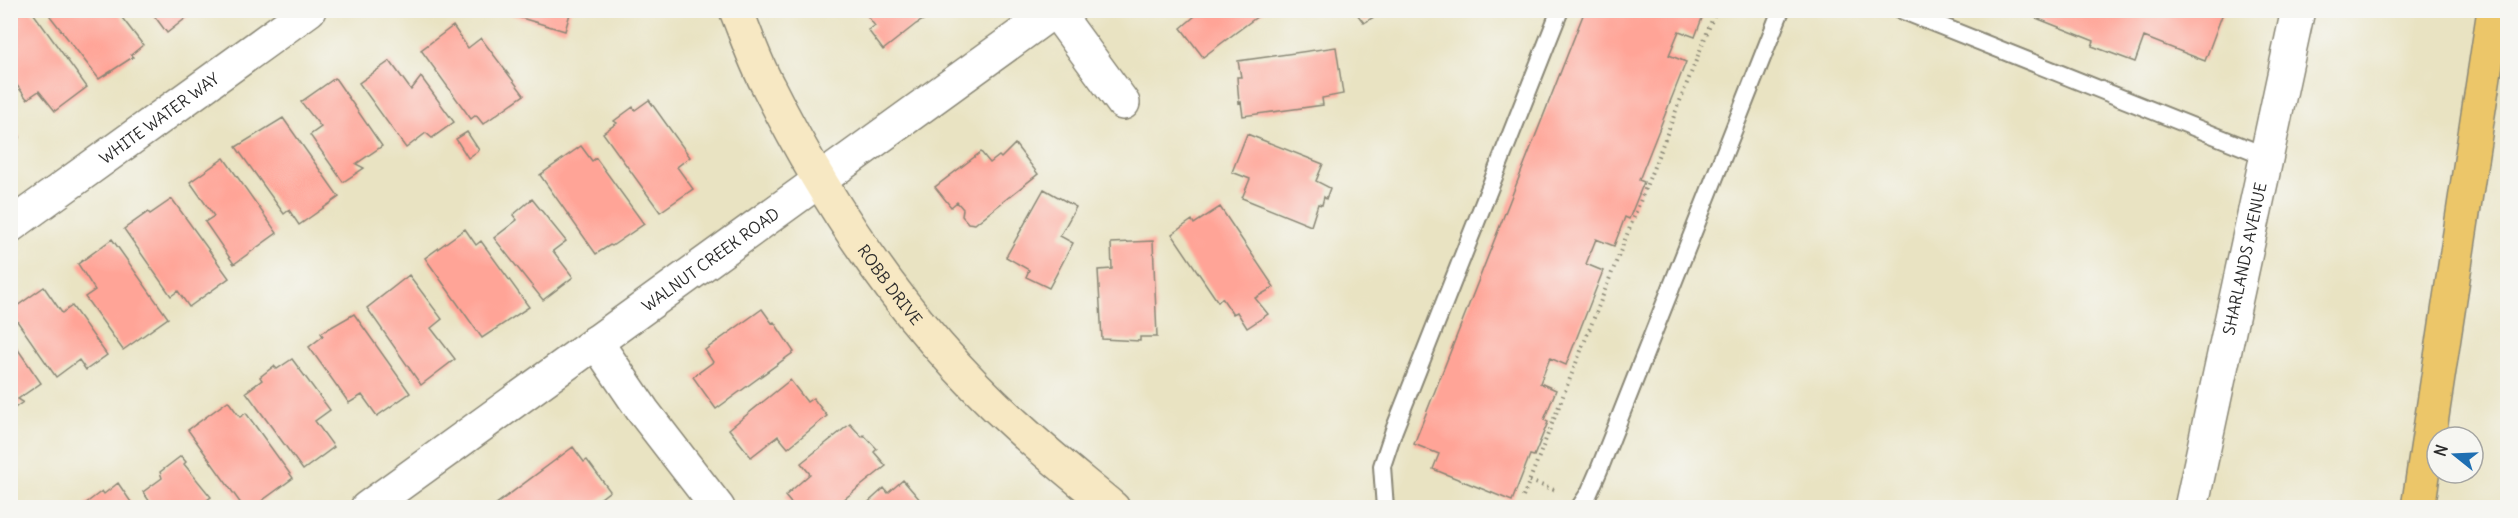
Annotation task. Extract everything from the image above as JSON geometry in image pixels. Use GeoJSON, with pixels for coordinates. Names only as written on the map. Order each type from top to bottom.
{"type":"FeatureCollection","features":[{"type":"Feature","properties":{"kind":"highway"},"geometry":{"type":"LineString","coordinates":[[2418,507],[2493,10]]}},
{"type":"Feature","properties":{"kind":"main road","name":"ROBB DRIVE"},"geometry":{"type":"LineString","coordinates":[[736,10],[767,84],[819,181],[874,265],[942,350],[1018,427],[1113,507]]}},
{"type":"Feature","properties":{"kind":"street","name":"WHITE WATER WAY"},"geometry":{"type":"LineString","coordinates":[[10,226],[309,10]]}},
{"type":"Feature","properties":{"kind":"street","name":"WALNUT CREEK ROAD"},"geometry":{"type":"LineString","coordinates":[[367,507],[1055,10]]}},
{"type":"Feature","properties":{"kind":"street"},"geometry":{"type":"LineString","coordinates":[[1055,10],[1123,104]]}},
{"type":"Feature","properties":{"kind":"street","name":"SHARLANDS AVENUE"},"geometry":{"type":"LineString","coordinates":[[2191,507],[2298,10]]}},
{"type":"Feature","properties":{"kind":"street"},"geometry":{"type":"LineString","coordinates":[[596,342],[643,411],[718,507]]}},
{"type":"Feature","properties":{"kind":"lane"},"geometry":{"type":"LineString","coordinates":[[1385,507],[1382,466],[1394,430],[1560,10]]}},
{"type":"Feature","properties":{"kind":"lane"},"geometry":{"type":"LineString","coordinates":[[1579,507],[1589,493],[1599,470],[1781,10]]}},
{"type":"Feature","properties":{"kind":"lane"},"geometry":{"type":"LineString","coordinates":[[1901,10],[2266,156]]}},
{"type":"Feature","properties":{"kind":"path"},"geometry":{"type":"LineString","coordinates":[[1523,497],[1716,10]]}},
{"type":"Feature","properties":{"kind":"path"},"geometry":{"type":"LineString","coordinates":[[1530,481],[1554,490]]}},
{"type":"Feature","properties":{"kind":"building"},"geometry":{"type":"Polygon","coordinates":[[[10,10],[31,10],[87,87],[55,111],[39,91],[27,99],[10,76],[10,10]]]}},
{"type":"Feature","properties":{"kind":"building"},"geometry":{"type":"Polygon","coordinates":[[[55,10],[116,10],[143,45],[131,55],[133,57],[99,79],[50,16],[55,10]]]}},
{"type":"Feature","properties":{"kind":"building"},"geometry":{"type":"Polygon","coordinates":[[[150,10],[196,10],[167,33],[150,10]]]}},
{"type":"Feature","properties":{"kind":"building"},"geometry":{"type":"Polygon","coordinates":[[[509,10],[571,10],[565,31],[508,14],[509,10]]]}},
{"type":"Feature","properties":{"kind":"building"},"geometry":{"type":"Polygon","coordinates":[[[863,10],[925,10],[930,16],[883,50],[868,30],[875,26],[863,10]]]}},
{"type":"Feature","properties":{"kind":"building"},"geometry":{"type":"Polygon","coordinates":[[[1202,10],[1266,10],[1203,57],[1181,28],[1202,10]]]}},
{"type":"Feature","properties":{"kind":"building"},"geometry":{"type":"Polygon","coordinates":[[[1354,10],[1385,10],[1364,23],[1354,10]]]}},
{"type":"Feature","properties":{"kind":"building"},"geometry":{"type":"Polygon","coordinates":[[[1585,10],[1705,10],[1695,37],[1679,31],[1669,55],[1686,62],[1639,180],[1644,182],[1629,219],[1625,217],[1614,246],[1596,239],[1586,264],[1603,271],[1566,365],[1550,358],[1540,383],[1556,390],[1544,420],[1548,422],[1534,456],[1530,455],[1512,501],[1433,469],[1439,454],[1414,444],[1585,10]]]}},
{"type":"Feature","properties":{"kind":"building"},"geometry":{"type":"Polygon","coordinates":[[[2016,10],[2224,10],[2205,61],[2144,37],[2135,62],[2092,46],[2094,41],[2016,10]]]}},
{"type":"Feature","properties":{"kind":"building"},"geometry":{"type":"Polygon","coordinates":[[[453,26],[468,48],[481,38],[524,95],[483,124],[476,115],[471,119],[421,50],[453,26]]]}},
{"type":"Feature","properties":{"kind":"building"},"geometry":{"type":"Polygon","coordinates":[[[1336,47],[1343,94],[1322,98],[1323,105],[1243,116],[1241,102],[1239,103],[1237,77],[1241,77],[1238,61],[1336,47]]]}},
{"type":"Feature","properties":{"kind":"building"},"geometry":{"type":"Polygon","coordinates":[[[390,61],[411,90],[421,77],[454,122],[432,138],[426,133],[406,148],[359,83],[390,61]]]}},
{"type":"Feature","properties":{"kind":"building"},"geometry":{"type":"Polygon","coordinates":[[[335,78],[382,146],[356,164],[364,168],[343,182],[310,135],[321,127],[301,102],[335,78]]]}},
{"type":"Feature","properties":{"kind":"building"},"geometry":{"type":"Polygon","coordinates":[[[649,100],[690,157],[677,167],[693,189],[660,212],[603,133],[617,123],[614,121],[633,107],[635,110],[649,100]]]}},
{"type":"Feature","properties":{"kind":"building"},"geometry":{"type":"Polygon","coordinates":[[[283,118],[339,197],[299,225],[289,210],[284,214],[236,147],[283,118]]]}},
{"type":"Feature","properties":{"kind":"building"},"geometry":{"type":"Polygon","coordinates":[[[10,124],[20,137],[10,144],[10,124]]]}},
{"type":"Feature","properties":{"kind":"building"},"geometry":{"type":"Polygon","coordinates":[[[467,132],[479,150],[468,158],[456,139],[467,132]]]}},
{"type":"Feature","properties":{"kind":"building"},"geometry":{"type":"Polygon","coordinates":[[[1247,134],[1323,164],[1316,181],[1330,188],[1322,205],[1318,204],[1311,226],[1242,198],[1250,179],[1232,172],[1247,134]]]}},
{"type":"Feature","properties":{"kind":"building"},"geometry":{"type":"Polygon","coordinates":[[[1015,144],[1038,174],[975,224],[968,223],[962,216],[963,209],[957,202],[951,207],[935,187],[981,152],[990,163],[999,156],[1001,158],[1015,144]]]}},
{"type":"Feature","properties":{"kind":"building"},"geometry":{"type":"Polygon","coordinates":[[[581,146],[592,161],[596,158],[644,224],[596,254],[540,175],[581,146]]]}},
{"type":"Feature","properties":{"kind":"building"},"geometry":{"type":"Polygon","coordinates":[[[224,158],[277,233],[234,264],[205,222],[214,216],[190,182],[224,158]]]}},
{"type":"Feature","properties":{"kind":"building"},"geometry":{"type":"Polygon","coordinates":[[[1044,189],[1076,207],[1060,236],[1073,243],[1049,288],[1026,277],[1029,270],[1006,257],[1044,189]]]}},
{"type":"Feature","properties":{"kind":"building"},"geometry":{"type":"Polygon","coordinates":[[[172,199],[229,278],[189,307],[178,291],[171,296],[124,229],[172,199]]]}},
{"type":"Feature","properties":{"kind":"building"},"geometry":{"type":"Polygon","coordinates":[[[532,199],[566,241],[553,251],[573,277],[543,300],[494,238],[517,220],[513,215],[532,199]]]}},
{"type":"Feature","properties":{"kind":"building"},"geometry":{"type":"Polygon","coordinates":[[[1220,207],[1274,287],[1255,298],[1268,314],[1247,328],[1237,312],[1233,314],[1222,298],[1218,302],[1172,234],[1192,220],[1194,224],[1220,207]]]}},
{"type":"Feature","properties":{"kind":"building"},"geometry":{"type":"Polygon","coordinates":[[[465,229],[476,245],[481,241],[529,307],[482,338],[425,258],[465,229]]]}},
{"type":"Feature","properties":{"kind":"building"},"geometry":{"type":"Polygon","coordinates":[[[112,239],[168,318],[123,350],[85,297],[95,290],[78,264],[112,239]]]}},
{"type":"Feature","properties":{"kind":"building"},"geometry":{"type":"Polygon","coordinates":[[[1153,241],[1157,337],[1140,337],[1140,341],[1102,339],[1098,270],[1112,269],[1111,243],[1153,241]]]}},
{"type":"Feature","properties":{"kind":"building"},"geometry":{"type":"Polygon","coordinates":[[[409,275],[442,319],[431,328],[455,359],[421,385],[367,308],[409,275]]]}},
{"type":"Feature","properties":{"kind":"building"},"geometry":{"type":"Polygon","coordinates":[[[44,287],[62,313],[72,306],[107,355],[86,370],[79,360],[56,377],[10,311],[44,287]]]}},
{"type":"Feature","properties":{"kind":"building"},"geometry":{"type":"Polygon","coordinates":[[[762,309],[772,323],[774,322],[794,352],[716,409],[693,377],[713,362],[705,350],[762,309]]]}},
{"type":"Feature","properties":{"kind":"building"},"geometry":{"type":"Polygon","coordinates":[[[354,314],[410,393],[377,416],[362,395],[349,403],[309,347],[323,336],[321,333],[354,314]]]}},
{"type":"Feature","properties":{"kind":"building"},"geometry":{"type":"Polygon","coordinates":[[[10,338],[41,383],[18,399],[23,402],[10,411],[10,338]]]}},
{"type":"Feature","properties":{"kind":"building"},"geometry":{"type":"Polygon","coordinates":[[[292,359],[330,410],[315,421],[334,447],[303,470],[246,392],[262,380],[260,377],[274,366],[277,369],[292,359]]]}},
{"type":"Feature","properties":{"kind":"building"},"geometry":{"type":"Polygon","coordinates":[[[790,380],[807,402],[813,398],[827,416],[788,448],[778,436],[751,457],[729,429],[790,380]]]}},
{"type":"Feature","properties":{"kind":"building"},"geometry":{"type":"Polygon","coordinates":[[[228,401],[240,417],[246,413],[293,478],[252,508],[244,508],[188,430],[228,401]]]}},
{"type":"Feature","properties":{"kind":"building"},"geometry":{"type":"Polygon","coordinates":[[[850,424],[877,449],[874,452],[886,466],[833,508],[795,508],[785,496],[810,474],[801,463],[850,424]]]}},
{"type":"Feature","properties":{"kind":"building"},"geometry":{"type":"Polygon","coordinates":[[[573,447],[584,462],[587,460],[610,491],[588,508],[497,508],[495,505],[573,447]]]}},
{"type":"Feature","properties":{"kind":"building"},"geometry":{"type":"Polygon","coordinates":[[[181,456],[186,462],[184,464],[211,497],[199,506],[200,508],[154,508],[143,492],[162,478],[160,472],[181,456]]]}},
{"type":"Feature","properties":{"kind":"building"},"geometry":{"type":"Polygon","coordinates":[[[903,480],[927,508],[862,508],[884,488],[888,493],[903,480]]]}},
{"type":"Feature","properties":{"kind":"building"},"geometry":{"type":"Polygon","coordinates":[[[118,483],[135,508],[84,508],[87,506],[85,504],[102,491],[104,494],[118,483]]]}}]}
